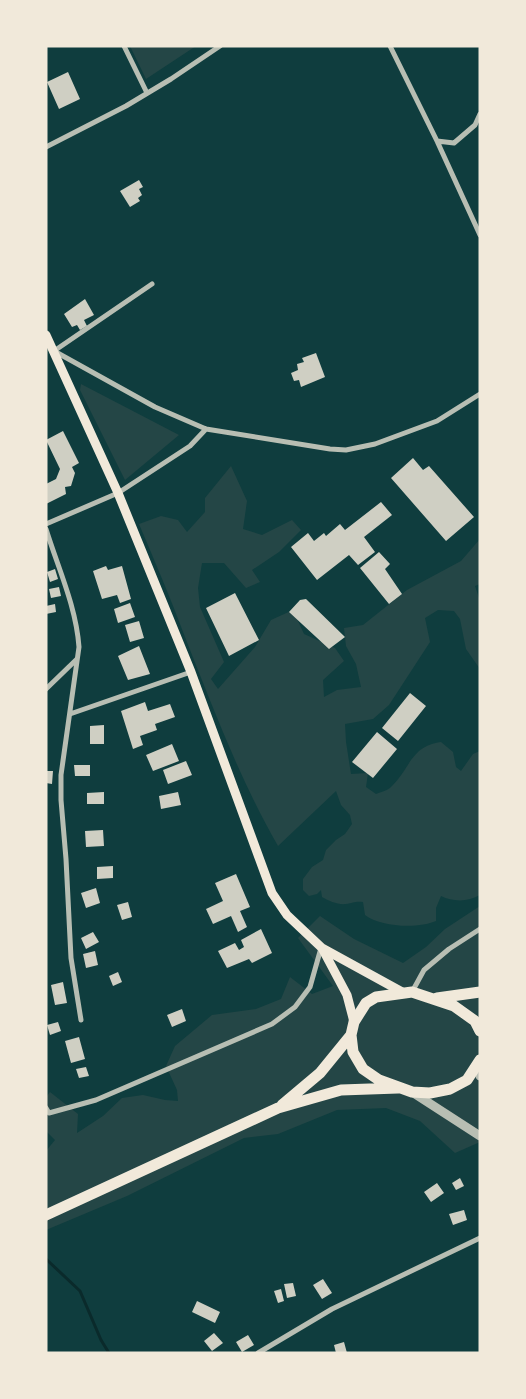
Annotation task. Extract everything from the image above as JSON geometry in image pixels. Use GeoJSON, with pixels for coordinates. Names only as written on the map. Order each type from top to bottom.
{"type":"FeatureCollection","features":[{"type":"Feature","properties":{"kind":"highway"},"geometry":{"type":"LineString","coordinates":[[479,1061],[467,1080],[450,1089],[430,1093],[412,1092],[379,1080],[363,1069],[353,1052],[351,1035],[354,1022],[366,1003],[376,997],[408,992],[436,998],[454,1006],[475,1021],[480,1031]]}},
{"type":"Feature","properties":{"kind":"highway"},"geometry":{"type":"LineString","coordinates":[[436,998],[480,992]]}},
{"type":"Feature","properties":{"kind":"highway"},"geometry":{"type":"LineString","coordinates":[[278,1108],[320,1073],[351,1035]]}},
{"type":"Feature","properties":{"kind":"highway"},"geometry":{"type":"LineString","coordinates":[[46,1215],[278,1108],[341,1090],[398,1088]]}},
{"type":"Feature","properties":{"kind":"main road"},"geometry":{"type":"LineString","coordinates":[[46,335],[118,493],[191,672],[272,893],[287,915],[322,948],[408,992]]}},
{"type":"Feature","properties":{"kind":"main road"},"geometry":{"type":"LineString","coordinates":[[322,948],[347,995],[354,1022]]}},
{"type":"Feature","properties":{"kind":"street"},"geometry":{"type":"LineString","coordinates":[[124,46],[147,93]]}},
{"type":"Feature","properties":{"kind":"street"},"geometry":{"type":"LineString","coordinates":[[46,147],[147,93],[220,46]]}},
{"type":"Feature","properties":{"kind":"street"},"geometry":{"type":"LineString","coordinates":[[393,48],[480,235]]}},
{"type":"Feature","properties":{"kind":"street"},"geometry":{"type":"LineString","coordinates":[[437,141],[454,143],[475,125],[480,114]]}},
{"type":"Feature","properties":{"kind":"street"},"geometry":{"type":"LineString","coordinates":[[152,284],[54,351],[155,406],[206,429],[321,448],[346,450],[375,444],[437,421],[480,394]]}},
{"type":"Feature","properties":{"kind":"street"},"geometry":{"type":"LineString","coordinates":[[46,524],[118,493],[190,446],[206,429]]}},
{"type":"Feature","properties":{"kind":"street"},"geometry":{"type":"LineString","coordinates":[[46,529],[78,627],[78,658],[61,775],[60,800],[67,869],[71,958],[81,1020]]}},
{"type":"Feature","properties":{"kind":"street"},"geometry":{"type":"LineString","coordinates":[[46,689],[78,658]]}},
{"type":"Feature","properties":{"kind":"street"},"geometry":{"type":"LineString","coordinates":[[70,714],[191,672]]}},
{"type":"Feature","properties":{"kind":"street"},"geometry":{"type":"LineString","coordinates":[[408,992],[424,970],[480,929]]}},
{"type":"Feature","properties":{"kind":"street"},"geometry":{"type":"LineString","coordinates":[[46,1108],[49,1112],[96,1100],[272,1024],[296,1007],[310,987],[322,948]]}},
{"type":"Feature","properties":{"kind":"street"},"geometry":{"type":"LineString","coordinates":[[479,1061],[480,1076]]}},
{"type":"Feature","properties":{"kind":"street"},"geometry":{"type":"LineString","coordinates":[[412,1092],[480,1136]]}},
{"type":"Feature","properties":{"kind":"street"},"geometry":{"type":"LineString","coordinates":[[258,1353],[332,1309],[480,1238]]}},
{"type":"Feature","properties":{"kind":"shaded area"},"geometry":{"type":"Polygon","coordinates":[[[130,46],[196,46],[146,79],[130,46]]]}},
{"type":"Feature","properties":{"kind":"shaded area"},"geometry":{"type":"Polygon","coordinates":[[[81,384],[179,435],[125,480],[80,390],[81,384]]]}},
{"type":"Feature","properties":{"kind":"shaded area"},"geometry":{"type":"Polygon","coordinates":[[[231,466],[247,501],[243,529],[262,535],[292,520],[301,530],[279,552],[252,570],[260,582],[246,588],[224,563],[202,563],[198,588],[200,607],[224,662],[211,679],[218,689],[255,647],[271,620],[293,610],[304,634],[335,648],[344,661],[323,680],[324,697],[337,690],[361,687],[356,664],[346,646],[344,628],[363,625],[407,590],[461,561],[480,539],[480,584],[475,586],[480,601],[480,669],[466,649],[460,619],[454,611],[438,610],[425,618],[430,642],[389,705],[373,719],[345,724],[351,774],[368,773],[366,787],[376,794],[390,788],[411,760],[423,748],[431,744],[441,742],[453,752],[456,767],[461,771],[473,754],[480,751],[480,895],[471,899],[460,900],[441,896],[436,908],[436,921],[428,924],[399,926],[380,922],[365,915],[363,902],[337,903],[322,897],[321,890],[317,894],[309,896],[303,890],[303,879],[312,867],[323,860],[326,850],[345,834],[352,824],[350,815],[341,805],[336,791],[278,846],[239,770],[139,524],[161,516],[178,520],[187,532],[205,512],[205,498],[231,466]]]}},
{"type":"Feature","properties":{"kind":"shaded area"},"geometry":{"type":"Polygon","coordinates":[[[480,906],[480,1142],[455,1153],[420,1121],[386,1108],[337,1110],[278,1134],[244,1138],[127,1196],[46,1230],[46,1151],[55,1140],[46,1131],[46,1097],[50,1092],[78,1114],[77,1133],[103,1116],[122,1098],[143,1095],[178,1101],[177,1090],[166,1066],[175,1046],[212,1015],[256,1009],[281,999],[290,977],[312,994],[333,986],[298,938],[320,916],[354,939],[403,963],[426,947],[445,929],[480,906]]]}},
{"type":"Feature","properties":{"kind":"building"},"geometry":{"type":"Polygon","coordinates":[[[68,72],[80,99],[59,109],[47,82],[68,72]]]}},
{"type":"Feature","properties":{"kind":"building"},"geometry":{"type":"Polygon","coordinates":[[[139,180],[143,187],[139,189],[142,195],[138,198],[140,201],[130,207],[120,191],[139,180]]]}},
{"type":"Feature","properties":{"kind":"building"},"geometry":{"type":"Polygon","coordinates":[[[85,299],[94,315],[84,320],[87,326],[80,330],[77,325],[72,327],[64,314],[85,299]]]}},
{"type":"Feature","properties":{"kind":"building"},"geometry":{"type":"Polygon","coordinates":[[[316,353],[325,377],[301,387],[299,380],[294,381],[291,373],[298,370],[297,364],[304,362],[302,358],[316,353]]]}},
{"type":"Feature","properties":{"kind":"building"},"geometry":{"type":"Polygon","coordinates":[[[63,431],[79,463],[72,467],[75,473],[71,486],[65,487],[66,494],[46,504],[46,484],[56,479],[60,469],[46,440],[63,431]]]}},
{"type":"Feature","properties":{"kind":"building"},"geometry":{"type":"Polygon","coordinates":[[[413,458],[423,470],[429,466],[474,517],[446,541],[391,478],[413,458]]]}},
{"type":"Feature","properties":{"kind":"building"},"geometry":{"type":"Polygon","coordinates":[[[381,502],[392,515],[364,537],[375,552],[358,565],[349,555],[317,580],[291,547],[308,533],[314,541],[324,533],[326,536],[340,524],[345,530],[381,502]]]}},
{"type":"Feature","properties":{"kind":"building"},"geometry":{"type":"Polygon","coordinates":[[[379,552],[390,564],[385,569],[402,594],[389,604],[360,568],[379,552]]]}},
{"type":"Feature","properties":{"kind":"building"},"geometry":{"type":"Polygon","coordinates":[[[106,566],[108,570],[122,566],[131,599],[120,603],[117,595],[102,599],[93,571],[106,566]]]}},
{"type":"Feature","properties":{"kind":"building"},"geometry":{"type":"Polygon","coordinates":[[[55,569],[58,579],[50,582],[47,572],[55,569]]]}},
{"type":"Feature","properties":{"kind":"building"},"geometry":{"type":"Polygon","coordinates":[[[59,587],[61,596],[51,598],[49,589],[59,587]]]}},
{"type":"Feature","properties":{"kind":"building"},"geometry":{"type":"Polygon","coordinates":[[[235,593],[259,640],[229,656],[206,608],[235,593]]]}},
{"type":"Feature","properties":{"kind":"building"},"geometry":{"type":"Polygon","coordinates":[[[306,599],[345,637],[329,649],[289,612],[300,600],[306,599]]]}},
{"type":"Feature","properties":{"kind":"building"},"geometry":{"type":"Polygon","coordinates":[[[130,603],[135,617],[118,623],[114,609],[130,603]]]}},
{"type":"Feature","properties":{"kind":"building"},"geometry":{"type":"Polygon","coordinates":[[[55,604],[56,612],[46,614],[46,606],[55,604]]]}},
{"type":"Feature","properties":{"kind":"building"},"geometry":{"type":"Polygon","coordinates":[[[139,621],[144,638],[130,642],[125,625],[139,621]]]}},
{"type":"Feature","properties":{"kind":"building"},"geometry":{"type":"Polygon","coordinates":[[[139,646],[150,674],[128,680],[118,656],[139,646]]]}},
{"type":"Feature","properties":{"kind":"building"},"geometry":{"type":"Polygon","coordinates":[[[410,693],[426,706],[398,741],[382,728],[410,693]]]}},
{"type":"Feature","properties":{"kind":"building"},"geometry":{"type":"Polygon","coordinates":[[[145,702],[148,711],[170,704],[175,717],[155,724],[157,730],[140,736],[143,745],[133,749],[121,711],[145,702]]]}},
{"type":"Feature","properties":{"kind":"building"},"geometry":{"type":"Polygon","coordinates":[[[104,725],[104,744],[90,744],[90,726],[104,725]]]}},
{"type":"Feature","properties":{"kind":"building"},"geometry":{"type":"Polygon","coordinates":[[[377,732],[397,749],[373,778],[352,762],[377,732]]]}},
{"type":"Feature","properties":{"kind":"building"},"geometry":{"type":"Polygon","coordinates":[[[172,744],[179,761],[153,771],[146,755],[172,744]]]}},
{"type":"Feature","properties":{"kind":"building"},"geometry":{"type":"Polygon","coordinates":[[[186,761],[192,775],[168,784],[163,770],[186,761]]]}},
{"type":"Feature","properties":{"kind":"building"},"geometry":{"type":"Polygon","coordinates":[[[74,765],[90,765],[90,776],[75,776],[74,765]]]}},
{"type":"Feature","properties":{"kind":"building"},"geometry":{"type":"Polygon","coordinates":[[[46,771],[53,771],[52,784],[46,783],[46,771]]]}},
{"type":"Feature","properties":{"kind":"building"},"geometry":{"type":"Polygon","coordinates":[[[104,792],[104,804],[87,804],[87,793],[104,792]]]}},
{"type":"Feature","properties":{"kind":"building"},"geometry":{"type":"Polygon","coordinates":[[[178,792],[181,805],[161,809],[159,796],[178,792]]]}},
{"type":"Feature","properties":{"kind":"building"},"geometry":{"type":"Polygon","coordinates":[[[103,830],[104,846],[86,847],[85,831],[103,830]]]}},
{"type":"Feature","properties":{"kind":"building"},"geometry":{"type":"Polygon","coordinates":[[[113,866],[113,878],[97,879],[97,867],[113,866]]]}},
{"type":"Feature","properties":{"kind":"building"},"geometry":{"type":"Polygon","coordinates":[[[236,874],[250,907],[240,911],[247,927],[238,932],[231,916],[213,924],[206,909],[223,901],[215,883],[236,874]]]}},
{"type":"Feature","properties":{"kind":"building"},"geometry":{"type":"Polygon","coordinates":[[[96,888],[100,903],[86,908],[81,893],[96,888]]]}},
{"type":"Feature","properties":{"kind":"building"},"geometry":{"type":"Polygon","coordinates":[[[128,902],[132,917],[122,920],[117,905],[128,902]]]}},
{"type":"Feature","properties":{"kind":"building"},"geometry":{"type":"Polygon","coordinates":[[[261,929],[272,953],[252,963],[249,959],[227,968],[218,951],[235,943],[239,950],[244,947],[241,940],[261,929]]]}},
{"type":"Feature","properties":{"kind":"building"},"geometry":{"type":"Polygon","coordinates":[[[93,932],[99,942],[86,949],[81,938],[93,932]]]}},
{"type":"Feature","properties":{"kind":"building"},"geometry":{"type":"Polygon","coordinates":[[[95,951],[98,965],[86,968],[83,954],[95,951]]]}},
{"type":"Feature","properties":{"kind":"building"},"geometry":{"type":"Polygon","coordinates":[[[118,972],[122,982],[113,986],[109,976],[118,972]]]}},
{"type":"Feature","properties":{"kind":"building"},"geometry":{"type":"Polygon","coordinates":[[[63,982],[67,1003],[55,1005],[51,985],[63,982]]]}},
{"type":"Feature","properties":{"kind":"building"},"geometry":{"type":"Polygon","coordinates":[[[182,1009],[186,1021],[172,1027],[167,1015],[182,1009]]]}},
{"type":"Feature","properties":{"kind":"building"},"geometry":{"type":"Polygon","coordinates":[[[58,1022],[61,1031],[50,1035],[47,1025],[58,1022]]]}},
{"type":"Feature","properties":{"kind":"building"},"geometry":{"type":"Polygon","coordinates":[[[79,1037],[85,1059],[71,1063],[65,1041],[79,1037]]]}},
{"type":"Feature","properties":{"kind":"building"},"geometry":{"type":"Polygon","coordinates":[[[86,1067],[89,1076],[79,1078],[76,1069],[86,1067]]]}},
{"type":"Feature","properties":{"kind":"building"},"geometry":{"type":"Polygon","coordinates":[[[460,1178],[464,1186],[456,1190],[452,1183],[460,1178]]]}},
{"type":"Feature","properties":{"kind":"building"},"geometry":{"type":"Polygon","coordinates":[[[437,1183],[444,1193],[431,1202],[424,1192],[437,1183]]]}},
{"type":"Feature","properties":{"kind":"building"},"geometry":{"type":"Polygon","coordinates":[[[464,1210],[467,1220],[453,1225],[449,1214],[464,1210]]]}},
{"type":"Feature","properties":{"kind":"building"},"geometry":{"type":"Polygon","coordinates":[[[323,1279],[332,1293],[322,1299],[313,1285],[323,1279]]]}},
{"type":"Feature","properties":{"kind":"building"},"geometry":{"type":"Polygon","coordinates":[[[293,1283],[296,1296],[287,1298],[284,1284],[293,1283]]]}},
{"type":"Feature","properties":{"kind":"building"},"geometry":{"type":"Polygon","coordinates":[[[281,1289],[284,1301],[278,1303],[274,1291],[281,1289]]]}},
{"type":"Feature","properties":{"kind":"building"},"geometry":{"type":"Polygon","coordinates":[[[197,1301],[220,1312],[215,1323],[192,1312],[197,1301]]]}},
{"type":"Feature","properties":{"kind":"building"},"geometry":{"type":"Polygon","coordinates":[[[214,1333],[223,1343],[212,1351],[204,1341],[214,1333]]]}},
{"type":"Feature","properties":{"kind":"building"},"geometry":{"type":"Polygon","coordinates":[[[248,1335],[254,1345],[242,1352],[236,1342],[248,1335]]]}},
{"type":"Feature","properties":{"kind":"building"},"geometry":{"type":"Polygon","coordinates":[[[344,1342],[347,1353],[336,1353],[334,1345],[344,1342]]]}},
{"type":"Feature","properties":{"kind":"waterway"},"geometry":{"type":"LineString","coordinates":[[46,1259],[80,1291],[101,1340],[109,1353]]}}]}
